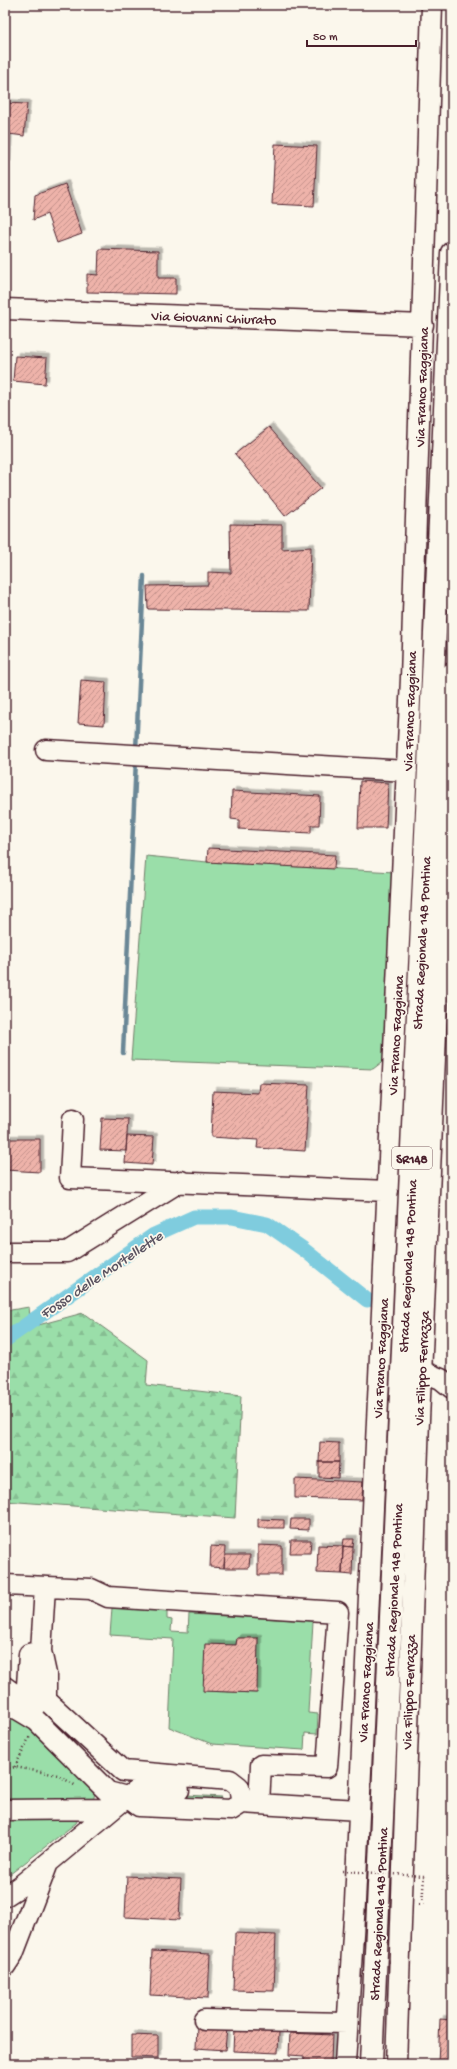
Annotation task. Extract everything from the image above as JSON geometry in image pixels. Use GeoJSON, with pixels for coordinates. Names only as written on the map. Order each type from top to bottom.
{"type":"FeatureCollection","features":[{"type":"Feature","properties":{"kind":"main road","name":"Strada Regionale 148 Pontina"},"geometry":{"type":"LineString","coordinates":[[371,2064],[452,253]]}},
{"type":"Feature","properties":{"kind":"street","name":"Via Franco Faggiana"},"geometry":{"type":"LineString","coordinates":[[345,2064],[359,1810],[407,771],[423,325],[432,5]]}},
{"type":"Feature","properties":{"kind":"street","name":"Via Giovanni Chiurato"},"geometry":{"type":"LineString","coordinates":[[5,308],[423,325]]}},
{"type":"Feature","properties":{"kind":"street","name":"Via Filippo Ferrazza"},"geometry":{"type":"LineString","coordinates":[[396,2064],[421,1371],[452,672]]}},
{"type":"Feature","properties":{"kind":"street"},"geometry":{"type":"LineString","coordinates":[[46,750],[407,771]]}},
{"type":"Feature","properties":{"kind":"street"},"geometry":{"type":"LineString","coordinates":[[72,1119],[70,1178],[181,1181],[388,1192]]}},
{"type":"Feature","properties":{"kind":"street"},"geometry":{"type":"LineString","coordinates":[[6,1252],[66,1252],[181,1181]]}},
{"type":"Feature","properties":{"kind":"street"},"geometry":{"type":"LineString","coordinates":[[421,1371],[441,1379],[452,1388]]}},
{"type":"Feature","properties":{"kind":"street"},"geometry":{"type":"LineString","coordinates":[[5,1585],[91,1589],[108,1597],[368,1615]]}},
{"type":"Feature","properties":{"kind":"street"},"geometry":{"type":"LineString","coordinates":[[12,1698],[35,1653],[45,1587]]}},
{"type":"Feature","properties":{"kind":"street"},"geometry":{"type":"LineString","coordinates":[[251,1804],[261,1765],[327,1768],[338,1612]]}},
{"type":"Feature","properties":{"kind":"street"},"geometry":{"type":"LineString","coordinates":[[35,1653],[46,1674],[46,1700],[123,1771],[230,1780],[239,1787],[251,1804]]}},
{"type":"Feature","properties":{"kind":"street"},"geometry":{"type":"LineString","coordinates":[[12,1698],[17,1709],[37,1721],[119,1803]]}},
{"type":"Feature","properties":{"kind":"street"},"geometry":{"type":"LineString","coordinates":[[5,1896],[48,1863],[119,1803],[124,1786],[110,1780],[98,1770],[68,1736],[12,1698]]}},
{"type":"Feature","properties":{"kind":"street"},"geometry":{"type":"LineString","coordinates":[[10,1811],[119,1803],[139,1806],[231,1810],[251,1804],[359,1810]]}},
{"type":"Feature","properties":{"kind":"street"},"geometry":{"type":"LineString","coordinates":[[5,1884],[66,1836],[119,1803]]}},
{"type":"Feature","properties":{"kind":"street"},"geometry":{"type":"LineString","coordinates":[[5,1966],[13,1954],[48,1863]]}},
{"type":"Feature","properties":{"kind":"street"},"geometry":{"type":"LineString","coordinates":[[204,2020],[347,2023]]}},
{"type":"Feature","properties":{"kind":"path"},"geometry":{"type":"LineString","coordinates":[[14,1767],[37,1721]]}},
{"type":"Feature","properties":{"kind":"path"},"geometry":{"type":"LineString","coordinates":[[5,1769],[14,1767],[58,1775],[78,1787]]}},
{"type":"Feature","properties":{"kind":"path"},"geometry":{"type":"LineString","coordinates":[[343,1871],[424,1876],[422,1905]]}},
{"type":"Feature","properties":{"kind":"green space"},"geometry":{"type":"Polygon","coordinates":[[[146,856],[207,862],[395,872],[386,1059],[373,1069],[131,1060],[146,856]]]}},
{"type":"Feature","properties":{"kind":"green space"},"geometry":{"type":"Polygon","coordinates":[[[29,1307],[31,1327],[83,1313],[148,1360],[146,1385],[241,1396],[235,1518],[5,1501],[5,1311],[29,1307]]]}},
{"type":"Feature","properties":{"kind":"green space"},"geometry":{"type":"Polygon","coordinates":[[[112,1608],[167,1611],[167,1619],[172,1620],[171,1631],[188,1632],[189,1614],[313,1621],[308,1713],[318,1714],[317,1734],[305,1733],[304,1750],[212,1744],[169,1727],[173,1639],[110,1635],[112,1608]],[[237,1638],[236,1645],[205,1645],[204,1691],[256,1693],[258,1638],[237,1638]]]}},
{"type":"Feature","properties":{"kind":"green space"},"geometry":{"type":"Polygon","coordinates":[[[5,1713],[21,1717],[95,1792],[93,1802],[5,1805],[5,1713]]]}},
{"type":"Feature","properties":{"kind":"green space"},"geometry":{"type":"Polygon","coordinates":[[[151,1793],[222,1797],[222,1804],[151,1793]]]}},
{"type":"Feature","properties":{"kind":"green space"},"geometry":{"type":"Polygon","coordinates":[[[21,1814],[78,1819],[76,1823],[5,1878],[5,1822],[21,1814]]]}},
{"type":"Feature","properties":{"kind":"building"},"geometry":{"type":"Polygon","coordinates":[[[5,103],[27,104],[24,136],[9,134],[7,165],[5,164],[5,103]]]}},
{"type":"Feature","properties":{"kind":"building"},"geometry":{"type":"Polygon","coordinates":[[[275,144],[317,146],[314,206],[272,204],[275,144]]]}},
{"type":"Feature","properties":{"kind":"building"},"geometry":{"type":"Polygon","coordinates":[[[65,184],[82,234],[57,243],[47,214],[33,220],[35,195],[65,184]]]}},
{"type":"Feature","properties":{"kind":"building"},"geometry":{"type":"Polygon","coordinates":[[[99,249],[158,251],[158,278],[176,278],[176,294],[87,292],[87,274],[98,275],[99,249]]]}},
{"type":"Feature","properties":{"kind":"building"},"geometry":{"type":"Polygon","coordinates":[[[15,356],[47,358],[45,384],[13,381],[15,356]]]}},
{"type":"Feature","properties":{"kind":"building"},"geometry":{"type":"Polygon","coordinates":[[[269,427],[321,488],[285,516],[235,454],[269,427]]]}},
{"type":"Feature","properties":{"kind":"building"},"geometry":{"type":"Polygon","coordinates":[[[230,524],[282,525],[282,549],[311,547],[309,611],[148,609],[147,586],[208,585],[208,572],[231,573],[230,524]]]}},
{"type":"Feature","properties":{"kind":"building"},"geometry":{"type":"Polygon","coordinates":[[[81,680],[106,682],[104,725],[78,723],[81,680]]]}},
{"type":"Feature","properties":{"kind":"building"},"geometry":{"type":"Polygon","coordinates":[[[360,781],[388,783],[386,828],[358,828],[360,781]]]}},
{"type":"Feature","properties":{"kind":"building"},"geometry":{"type":"Polygon","coordinates":[[[232,791],[320,796],[319,825],[311,825],[311,833],[239,829],[239,820],[231,819],[232,791]]]}},
{"type":"Feature","properties":{"kind":"building"},"geometry":{"type":"Polygon","coordinates":[[[208,848],[335,855],[334,869],[207,862],[208,848]]]}},
{"type":"Feature","properties":{"kind":"building"},"geometry":{"type":"Polygon","coordinates":[[[259,1083],[309,1085],[305,1151],[257,1148],[258,1140],[211,1137],[213,1091],[258,1093],[259,1083]]]}},
{"type":"Feature","properties":{"kind":"building"},"geometry":{"type":"Polygon","coordinates":[[[102,1118],[128,1119],[126,1151],[100,1150],[102,1118]]]}},
{"type":"Feature","properties":{"kind":"building"},"geometry":{"type":"Polygon","coordinates":[[[127,1136],[154,1137],[152,1165],[125,1163],[127,1136]]]}},
{"type":"Feature","properties":{"kind":"building"},"geometry":{"type":"Polygon","coordinates":[[[5,1139],[40,1139],[40,1172],[5,1170],[5,1139]]]}},
{"type":"Feature","properties":{"kind":"building"},"geometry":{"type":"Polygon","coordinates":[[[320,1442],[339,1443],[339,1462],[319,1462],[320,1442]]]}},
{"type":"Feature","properties":{"kind":"building"},"geometry":{"type":"Polygon","coordinates":[[[319,1462],[339,1462],[338,1478],[319,1477],[319,1462]]]}},
{"type":"Feature","properties":{"kind":"building"},"geometry":{"type":"Polygon","coordinates":[[[295,1479],[363,1482],[362,1500],[295,1498],[295,1479]]]}},
{"type":"Feature","properties":{"kind":"building"},"geometry":{"type":"Polygon","coordinates":[[[258,1519],[284,1520],[284,1528],[258,1528],[258,1519]]]}},
{"type":"Feature","properties":{"kind":"building"},"geometry":{"type":"Polygon","coordinates":[[[291,1519],[309,1519],[309,1530],[290,1529],[291,1519]]]}},
{"type":"Feature","properties":{"kind":"building"},"geometry":{"type":"Polygon","coordinates":[[[344,1539],[354,1539],[353,1547],[343,1546],[344,1539]]]}},
{"type":"Feature","properties":{"kind":"building"},"geometry":{"type":"Polygon","coordinates":[[[291,1540],[311,1540],[310,1553],[290,1553],[291,1540]]]}},
{"type":"Feature","properties":{"kind":"building"},"geometry":{"type":"Polygon","coordinates":[[[258,1545],[282,1546],[282,1575],[258,1575],[258,1545]]]}},
{"type":"Feature","properties":{"kind":"building"},"geometry":{"type":"Polygon","coordinates":[[[318,1545],[343,1546],[342,1574],[317,1573],[318,1545]]]}},
{"type":"Feature","properties":{"kind":"building"},"geometry":{"type":"Polygon","coordinates":[[[211,1546],[225,1547],[224,1568],[210,1567],[211,1546]]]}},
{"type":"Feature","properties":{"kind":"building"},"geometry":{"type":"Polygon","coordinates":[[[343,1546],[353,1547],[352,1575],[342,1574],[343,1546]]]}},
{"type":"Feature","properties":{"kind":"building"},"geometry":{"type":"Polygon","coordinates":[[[225,1555],[250,1555],[249,1568],[224,1568],[225,1555]]]}},
{"type":"Feature","properties":{"kind":"building"},"geometry":{"type":"Polygon","coordinates":[[[237,1638],[258,1638],[257,1693],[203,1691],[205,1644],[236,1645],[237,1638]]]}},
{"type":"Feature","properties":{"kind":"building"},"geometry":{"type":"Polygon","coordinates":[[[127,1876],[181,1879],[179,1920],[125,1917],[127,1876]]]}},
{"type":"Feature","properties":{"kind":"building"},"geometry":{"type":"Polygon","coordinates":[[[235,1933],[276,1935],[274,1991],[233,1990],[235,1933]]]}},
{"type":"Feature","properties":{"kind":"building"},"geometry":{"type":"Polygon","coordinates":[[[152,1951],[210,1954],[208,1998],[150,1995],[152,1951]]]}},
{"type":"Feature","properties":{"kind":"building"},"geometry":{"type":"Polygon","coordinates":[[[440,2019],[452,2020],[452,2064],[438,2064],[440,2019]]]}},
{"type":"Feature","properties":{"kind":"building"},"geometry":{"type":"Polygon","coordinates":[[[197,2026],[227,2028],[225,2050],[196,2048],[197,2026]]]}},
{"type":"Feature","properties":{"kind":"building"},"geometry":{"type":"Polygon","coordinates":[[[234,2029],[279,2032],[278,2053],[233,2051],[234,2029]]]}},
{"type":"Feature","properties":{"kind":"building"},"geometry":{"type":"Polygon","coordinates":[[[290,2033],[332,2035],[331,2062],[304,2061],[304,2056],[289,2055],[290,2033]]]}},
{"type":"Feature","properties":{"kind":"building"},"geometry":{"type":"Polygon","coordinates":[[[131,2035],[158,2036],[158,2058],[131,2057],[131,2035]]]}},
{"type":"Feature","properties":{"kind":"waterway"},"geometry":{"type":"LineString","coordinates":[[136,750],[144,576]]}},
{"type":"Feature","properties":{"kind":"waterway"},"geometry":{"type":"LineString","coordinates":[[123,1053],[136,759]]}},
{"type":"Feature","properties":{"kind":"waterway","name":"Fosso delle Mortellette"},"geometry":{"type":"LineString","coordinates":[[5,1340],[154,1235],[194,1217],[232,1217],[267,1224],[303,1249],[367,1300]]}}]}
